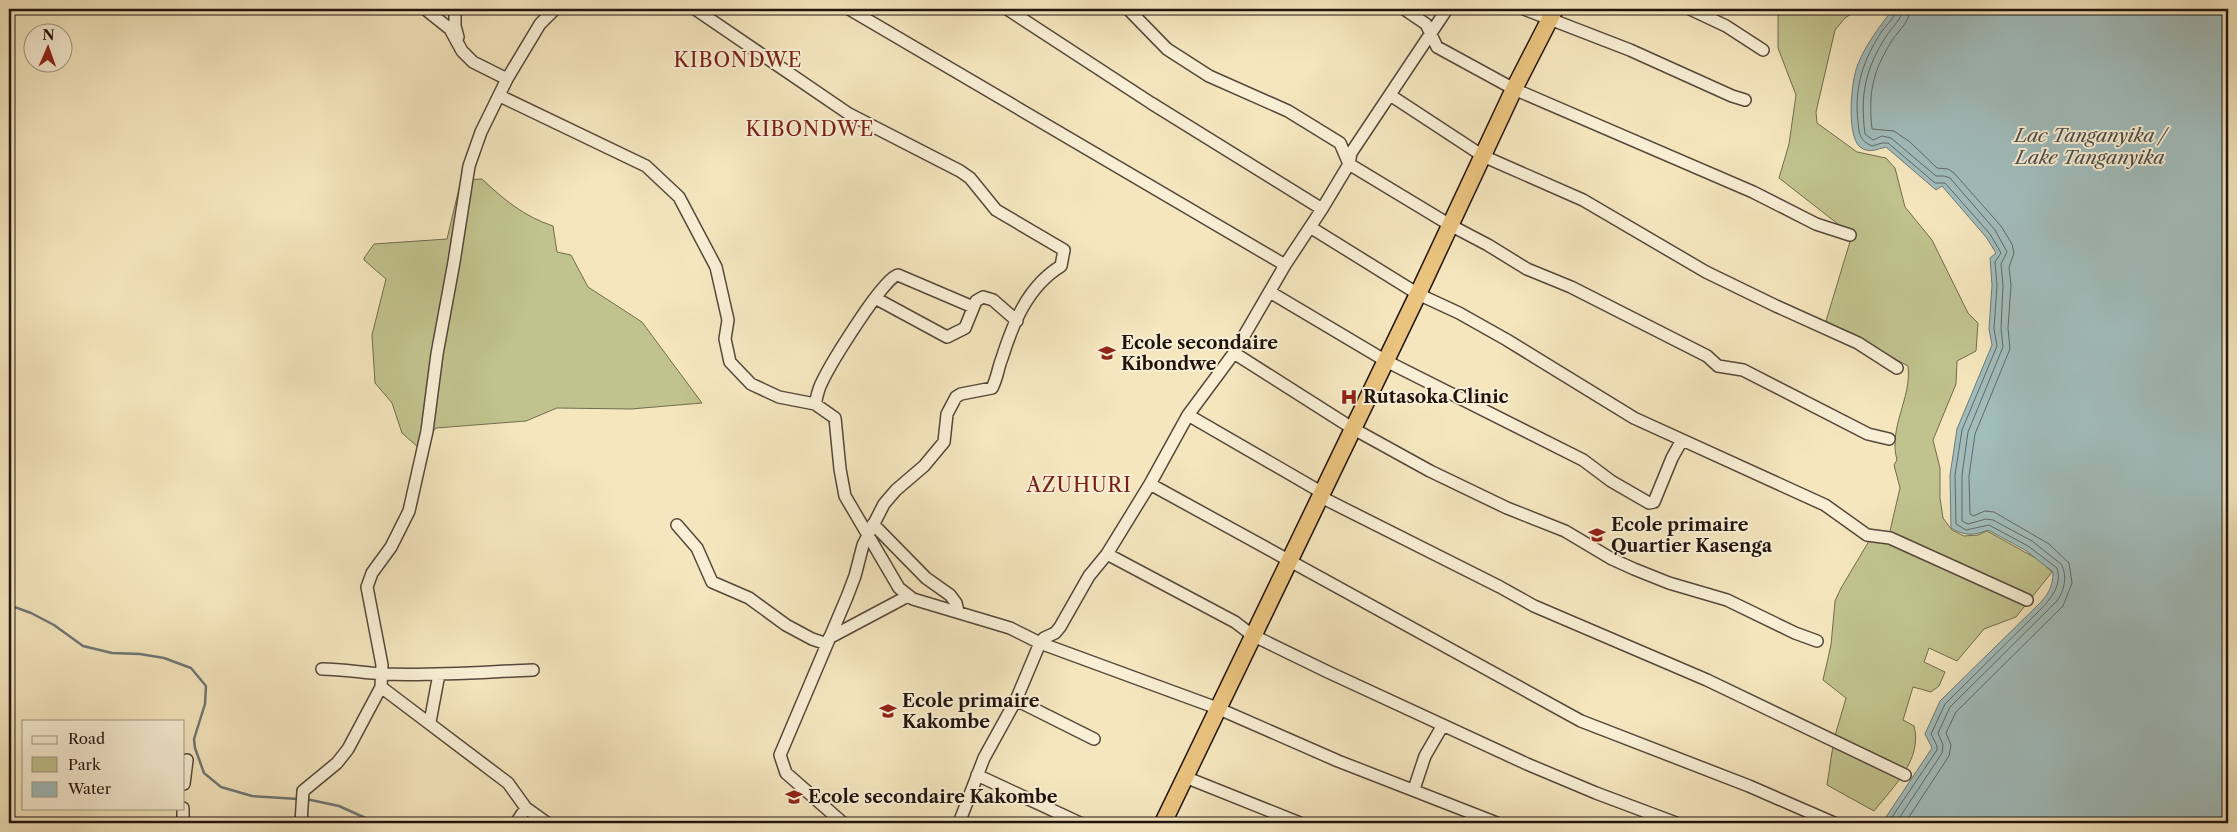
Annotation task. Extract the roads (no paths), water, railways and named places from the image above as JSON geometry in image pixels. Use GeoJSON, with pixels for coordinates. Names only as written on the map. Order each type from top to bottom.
{"type":"FeatureCollection","features":[{"type":"Feature","properties":{"kind":"highway"},"geometry":{"type":"LineString","coordinates":[[1163,823],[1287,562],[1418,294],[1514,88],[1553,14]]}},
{"type":"Feature","properties":{"kind":"street"},"geometry":{"type":"LineString","coordinates":[[425,9],[450,29],[462,51],[473,62],[507,79]]}},
{"type":"Feature","properties":{"kind":"street"},"geometry":{"type":"LineString","coordinates":[[455,9],[455,26],[462,51]]}},
{"type":"Feature","properties":{"kind":"street"},"geometry":{"type":"LineString","coordinates":[[301,823],[304,789],[337,763],[348,749],[381,687],[382,674],[367,587],[372,573],[391,548],[409,511],[427,431],[437,354],[469,166],[481,132],[507,79],[540,24],[555,9]]}},
{"type":"Feature","properties":{"kind":"street"},"geometry":{"type":"LineString","coordinates":[[695,9],[781,65],[849,114],[960,171],[970,178],[996,210],[1064,250],[1061,266],[1043,280],[1031,293],[1017,320],[992,388],[961,394],[956,397],[947,414],[944,442],[924,466],[896,490],[884,504],[870,529],[855,576],[780,755],[786,773],[843,823]]}},
{"type":"Feature","properties":{"kind":"street"},"geometry":{"type":"LineString","coordinates":[[849,9],[1285,265]]}},
{"type":"Feature","properties":{"kind":"street"},"geometry":{"type":"LineString","coordinates":[[1007,9],[1151,103],[1322,209]]}},
{"type":"Feature","properties":{"kind":"street"},"geometry":{"type":"LineString","coordinates":[[1128,9],[1167,49],[1209,76],[1288,111],[1340,143],[1349,164],[1527,269],[1571,287],[1707,356],[1718,366],[1743,370],[1868,434],[1888,438]]}},
{"type":"Feature","properties":{"kind":"street"},"geometry":{"type":"LineString","coordinates":[[1404,9],[1426,24],[1437,47],[1514,88],[1753,192],[1816,224],[1850,235]]}},
{"type":"Feature","properties":{"kind":"street"},"geometry":{"type":"LineString","coordinates":[[959,823],[977,775],[1016,700],[1040,643],[1044,638],[1055,633],[1089,576],[1107,554],[1150,484],[1188,415],[1234,353],[1285,265],[1322,209],[1349,164],[1351,153],[1447,9]]}},
{"type":"Feature","properties":{"kind":"street"},"geometry":{"type":"LineString","coordinates":[[1524,9],[1553,14],[1732,96],[1745,100]]}},
{"type":"Feature","properties":{"kind":"street"},"geometry":{"type":"LineString","coordinates":[[1690,9],[1726,26],[1763,50]]}},
{"type":"Feature","properties":{"kind":"street"},"geometry":{"type":"LineString","coordinates":[[1390,95],[1483,156],[1583,200],[1706,272],[1858,343],[1897,368]]}},
{"type":"Feature","properties":{"kind":"street"},"geometry":{"type":"LineString","coordinates":[[500,96],[646,166],[679,196],[716,267],[728,320],[726,339],[730,362],[751,384],[779,397],[815,404],[836,418],[840,470],[846,496],[870,529],[899,588],[908,596],[924,603],[958,611],[1010,628],[1028,635],[1040,643],[1217,708],[1338,761],[1414,789],[1497,823]]}},
{"type":"Feature","properties":{"kind":"street"},"geometry":{"type":"LineString","coordinates":[[1310,227],[1418,294],[1459,313],[1507,340],[1590,389],[1634,418],[1825,505],[1867,535],[1890,538],[2027,600]]}},
{"type":"Feature","properties":{"kind":"street"},"geometry":{"type":"LineString","coordinates":[[815,404],[822,382],[874,298],[895,275],[973,307]]}},
{"type":"Feature","properties":{"kind":"street"},"geometry":{"type":"LineString","coordinates":[[1270,292],[1386,361],[1584,460],[1611,481],[1649,503],[1654,502],[1672,458],[1682,440]]}},
{"type":"Feature","properties":{"kind":"street"},"geometry":{"type":"LineString","coordinates":[[874,298],[947,337],[965,328],[973,307],[980,298],[989,297],[1017,320]]}},
{"type":"Feature","properties":{"kind":"street"},"geometry":{"type":"LineString","coordinates":[[1234,353],[1352,428],[1430,471],[1507,508],[1565,531],[1612,559],[1669,584],[1727,600],[1795,633],[1817,641]]}},
{"type":"Feature","properties":{"kind":"street"},"geometry":{"type":"LineString","coordinates":[[1188,415],[1320,494],[1534,606],[1707,680],[1905,775]]}},
{"type":"Feature","properties":{"kind":"street"},"geometry":{"type":"LineString","coordinates":[[1150,484],[1287,562],[1503,676],[1581,721],[1749,786],[1834,823]]}},
{"type":"Feature","properties":{"kind":"street"},"geometry":{"type":"LineString","coordinates":[[677,525],[697,548],[712,582],[749,598],[786,626],[812,639],[828,641],[908,596]]}},
{"type":"Feature","properties":{"kind":"street"},"geometry":{"type":"LineString","coordinates":[[870,529],[926,578],[950,595],[956,603],[958,611]]}},
{"type":"Feature","properties":{"kind":"street"},"geometry":{"type":"LineString","coordinates":[[1107,554],[1235,622],[1252,635],[1564,780],[1676,823]]}},
{"type":"Feature","properties":{"kind":"street"},"geometry":{"type":"LineString","coordinates":[[322,669],[382,674],[439,674],[533,670]]}},
{"type":"Feature","properties":{"kind":"street"},"geometry":{"type":"LineString","coordinates":[[430,722],[439,674]]}},
{"type":"Feature","properties":{"kind":"street"},"geometry":{"type":"LineString","coordinates":[[381,687],[430,722],[508,783],[526,808],[547,823]]}},
{"type":"Feature","properties":{"kind":"street"},"geometry":{"type":"LineString","coordinates":[[1016,700],[1094,739]]}},
{"type":"Feature","properties":{"kind":"street"},"geometry":{"type":"LineString","coordinates":[[1414,789],[1425,756],[1443,725]]}},
{"type":"Feature","properties":{"kind":"street"},"geometry":{"type":"LineString","coordinates":[[185,776],[187,760]]}},
{"type":"Feature","properties":{"kind":"street"},"geometry":{"type":"LineString","coordinates":[[977,775],[1080,823]]}},
{"type":"Feature","properties":{"kind":"street"},"geometry":{"type":"LineString","coordinates":[[1184,777],[1300,823]]}},
{"type":"Feature","properties":{"kind":"street"},"geometry":{"type":"LineString","coordinates":[[516,823],[526,808]]}},
{"type":"Feature","properties":{"kind":"street"},"geometry":{"type":"LineString","coordinates":[[183,810],[183,823]]}},
{"type":"Feature","properties":{"kind":"water","name":"Lac Tanganyika / Lake Tanganyika"},"geometry":{"type":"Polygon","coordinates":[[[1893,9],[2228,9],[2228,823],[1882,823],[1932,748],[1925,734],[1940,701],[2042,601],[2051,586],[2053,577],[2053,572],[2025,550],[1988,530],[1969,534],[1961,533],[1951,528],[1950,475],[1957,429],[1992,345],[1989,329],[1992,285],[1990,258],[1996,253],[1986,237],[1942,186],[1936,190],[1886,147],[1867,150],[1860,147],[1856,141],[1851,120],[1851,107],[1853,82],[1858,64],[1869,42],[1893,9]]]}},
{"type":"Feature","properties":{"kind":"waterway"},"geometry":{"type":"LineString","coordinates":[[9,605],[31,613],[54,625],[83,646],[112,653],[140,654],[164,658],[191,668],[206,686],[205,704],[194,739],[195,748],[204,773],[221,787],[252,796],[298,799]]}},
{"type":"Feature","properties":{"kind":"waterway"},"geometry":{"type":"LineString","coordinates":[[306,799],[339,806],[370,820],[371,823]]}},
{"type":"Feature","properties":{"kind":"place","name":"Ecole secondaire Kibondwe"},"geometry":{"type":"Point","coordinates":[1107,353]}},
{"type":"Feature","properties":{"kind":"place","name":"Rutasoka Clinic"},"geometry":{"type":"Point","coordinates":[1349,397]}},
{"type":"Feature","properties":{"kind":"place","name":"Ecole primaire Quartier Kasenga"},"geometry":{"type":"Point","coordinates":[1597,535]}},
{"type":"Feature","properties":{"kind":"place","name":"Ecole primaire Kakombe"},"geometry":{"type":"Point","coordinates":[888,711]}},
{"type":"Feature","properties":{"kind":"place","name":"Ecole secondaire Kakombe"},"geometry":{"type":"Point","coordinates":[794,797]}},
{"type":"Feature","properties":{"kind":"district","name":"KIBONDWE"},"geometry":{"type":"Point","coordinates":[738,60]}},
{"type":"Feature","properties":{"kind":"district","name":"KIBONDWE"},"geometry":{"type":"Point","coordinates":[810,129]}},
{"type":"Feature","properties":{"kind":"district","name":"AZUHURI"},"geometry":{"type":"Point","coordinates":[1079,485]}}]}
